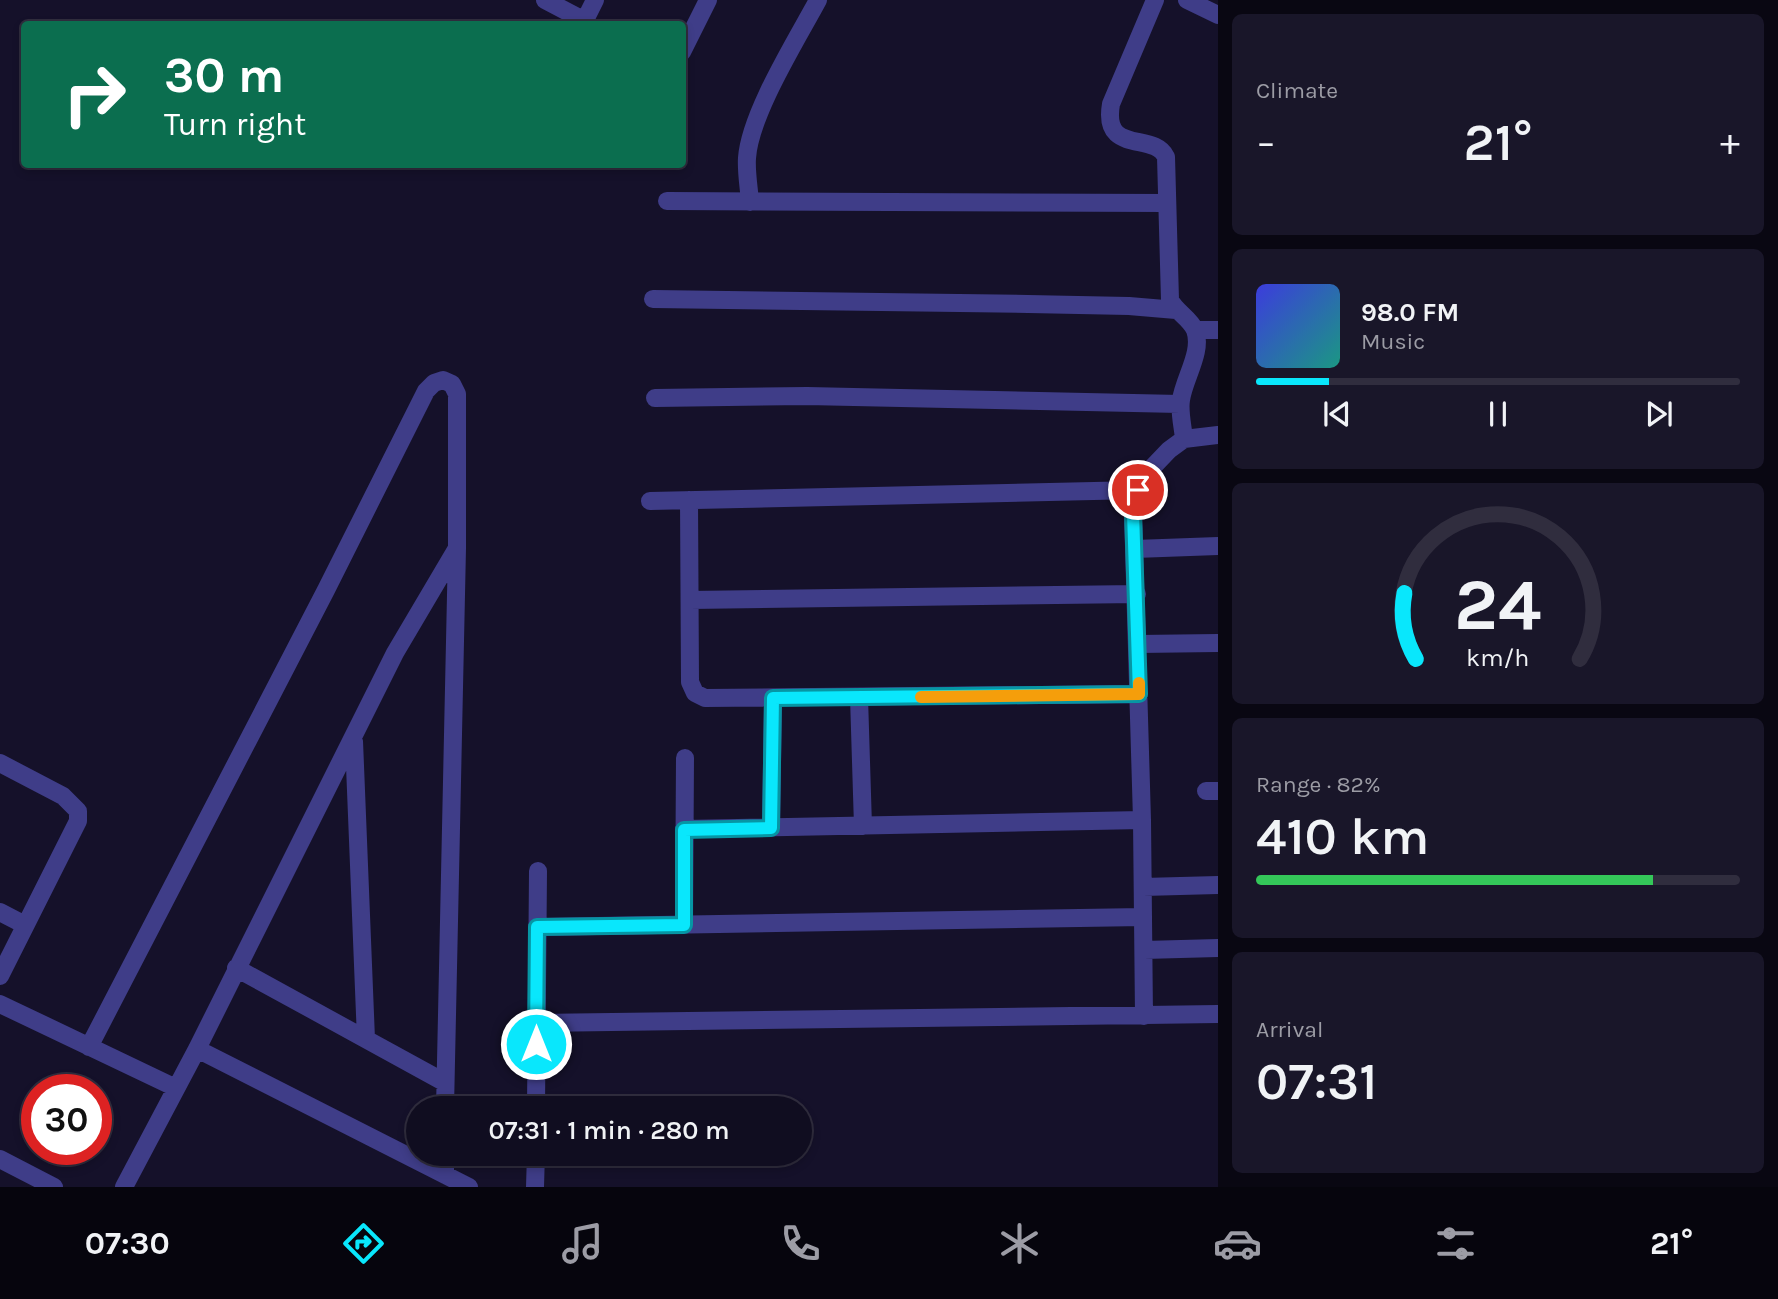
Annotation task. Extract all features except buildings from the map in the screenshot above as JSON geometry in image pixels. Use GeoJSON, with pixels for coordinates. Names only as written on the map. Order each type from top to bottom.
{"type":"FeatureCollection","features":[{"type":"Feature","properties":{"kind":"street"},"geometry":{"type":"LineString","coordinates":[[545,0],[581,21]]}},
{"type":"Feature","properties":{"kind":"street"},"geometry":{"type":"LineString","coordinates":[[585,21],[595,0]]}},
{"type":"Feature","properties":{"kind":"street"},"geometry":{"type":"LineString","coordinates":[[686,44],[708,0]]}},
{"type":"Feature","properties":{"kind":"street"},"geometry":{"type":"LineString","coordinates":[[750,202],[747,158],[753,131],[766,99],[817,0]]}},
{"type":"Feature","properties":{"kind":"street"},"geometry":{"type":"LineString","coordinates":[[1155,0],[1111,104],[1109,118],[1112,129],[1122,137],[1163,152],[1166,157],[1168,288],[1175,310],[1188,319],[1195,330],[1196,343],[1180,404],[1184,439]]}},
{"type":"Feature","properties":{"kind":"street"},"geometry":{"type":"LineString","coordinates":[[1187,0],[1218,15]]}},
{"type":"Feature","properties":{"kind":"street"},"geometry":{"type":"LineString","coordinates":[[667,201],[1167,204]]}},
{"type":"Feature","properties":{"kind":"street"},"geometry":{"type":"LineString","coordinates":[[653,299],[1129,306],[1175,310]]}},
{"type":"Feature","properties":{"kind":"street"},"geometry":{"type":"LineString","coordinates":[[1195,330],[1218,330]]}},
{"type":"Feature","properties":{"kind":"street"},"geometry":{"type":"LineString","coordinates":[[89,1047],[426,391],[434,383],[443,380],[452,384],[457,394],[457,548],[444,1096]]}},
{"type":"Feature","properties":{"kind":"street"},"geometry":{"type":"LineString","coordinates":[[655,398],[807,396],[1180,404]]}},
{"type":"Feature","properties":{"kind":"street"},"geometry":{"type":"LineString","coordinates":[[1144,1016],[1143,820],[1133,513],[1138,490],[1148,472],[1169,450],[1184,439],[1218,435]]}},
{"type":"Feature","properties":{"kind":"street"},"geometry":{"type":"LineString","coordinates":[[650,501],[1138,490]]}},
{"type":"Feature","properties":{"kind":"street"},"geometry":{"type":"LineString","coordinates":[[689,500],[690,682],[695,693],[705,698],[1139,694]]}},
{"type":"Feature","properties":{"kind":"street"},"geometry":{"type":"LineString","coordinates":[[1135,549],[1218,546]]}},
{"type":"Feature","properties":{"kind":"street"},"geometry":{"type":"LineString","coordinates":[[124,1187],[197,1049],[395,653],[457,548]]}},
{"type":"Feature","properties":{"kind":"street"},"geometry":{"type":"LineString","coordinates":[[690,600],[1137,594]]}},
{"type":"Feature","properties":{"kind":"street"},"geometry":{"type":"LineString","coordinates":[[1138,644],[1218,643]]}},
{"type":"Feature","properties":{"kind":"street"},"geometry":{"type":"LineString","coordinates":[[859,697],[863,826]]}},
{"type":"Feature","properties":{"kind":"street"},"geometry":{"type":"LineString","coordinates":[[771,828],[773,698]]}},
{"type":"Feature","properties":{"kind":"street"},"geometry":{"type":"LineString","coordinates":[[354,737],[366,1039]]}},
{"type":"Feature","properties":{"kind":"street"},"geometry":{"type":"LineString","coordinates":[[684,925],[685,758]]}},
{"type":"Feature","properties":{"kind":"street"},"geometry":{"type":"LineString","coordinates":[[0,763],[63,796],[78,811],[78,821],[0,976]]}},
{"type":"Feature","properties":{"kind":"street"},"geometry":{"type":"LineString","coordinates":[[684,830],[1143,820]]}},
{"type":"Feature","properties":{"kind":"street"},"geometry":{"type":"LineString","coordinates":[[536,1096],[538,871]]}},
{"type":"Feature","properties":{"kind":"street"},"geometry":{"type":"LineString","coordinates":[[1143,887],[1218,885]]}},
{"type":"Feature","properties":{"kind":"street"},"geometry":{"type":"LineString","coordinates":[[0,912],[25,925]]}},
{"type":"Feature","properties":{"kind":"street"},"geometry":{"type":"LineString","coordinates":[[537,927],[1143,917]]}},
{"type":"Feature","properties":{"kind":"street"},"geometry":{"type":"LineString","coordinates":[[1144,950],[1218,948]]}},
{"type":"Feature","properties":{"kind":"street"},"geometry":{"type":"LineString","coordinates":[[236,968],[444,1082]]}},
{"type":"Feature","properties":{"kind":"street"},"geometry":{"type":"LineString","coordinates":[[0,1004],[176,1088]]}},
{"type":"Feature","properties":{"kind":"street"},"geometry":{"type":"LineString","coordinates":[[537,1023],[1218,1014]]}},
{"type":"Feature","properties":{"kind":"street"},"geometry":{"type":"LineString","coordinates":[[197,1049],[469,1187]]}},
{"type":"Feature","properties":{"kind":"street"},"geometry":{"type":"LineString","coordinates":[[0,1158],[54,1187]]}},
{"type":"Feature","properties":{"kind":"street"},"geometry":{"type":"LineString","coordinates":[[445,1166],[445,1175]]}},
{"type":"Feature","properties":{"kind":"street"},"geometry":{"type":"LineString","coordinates":[[535,1187],[536,1166]]}},
{"type":"Feature","properties":{"kind":"slow traffic"},"geometry":{"type":"LineString","coordinates":[[921,697],[1139,694],[1139,683]]}},
{"type":"Feature","properties":{"kind":"route"},"geometry":{"type":"LineString","coordinates":[[536,1044],[537,927],[684,925],[684,830],[771,828],[773,698],[1139,694],[1133,513],[1138,490]]}}]}
